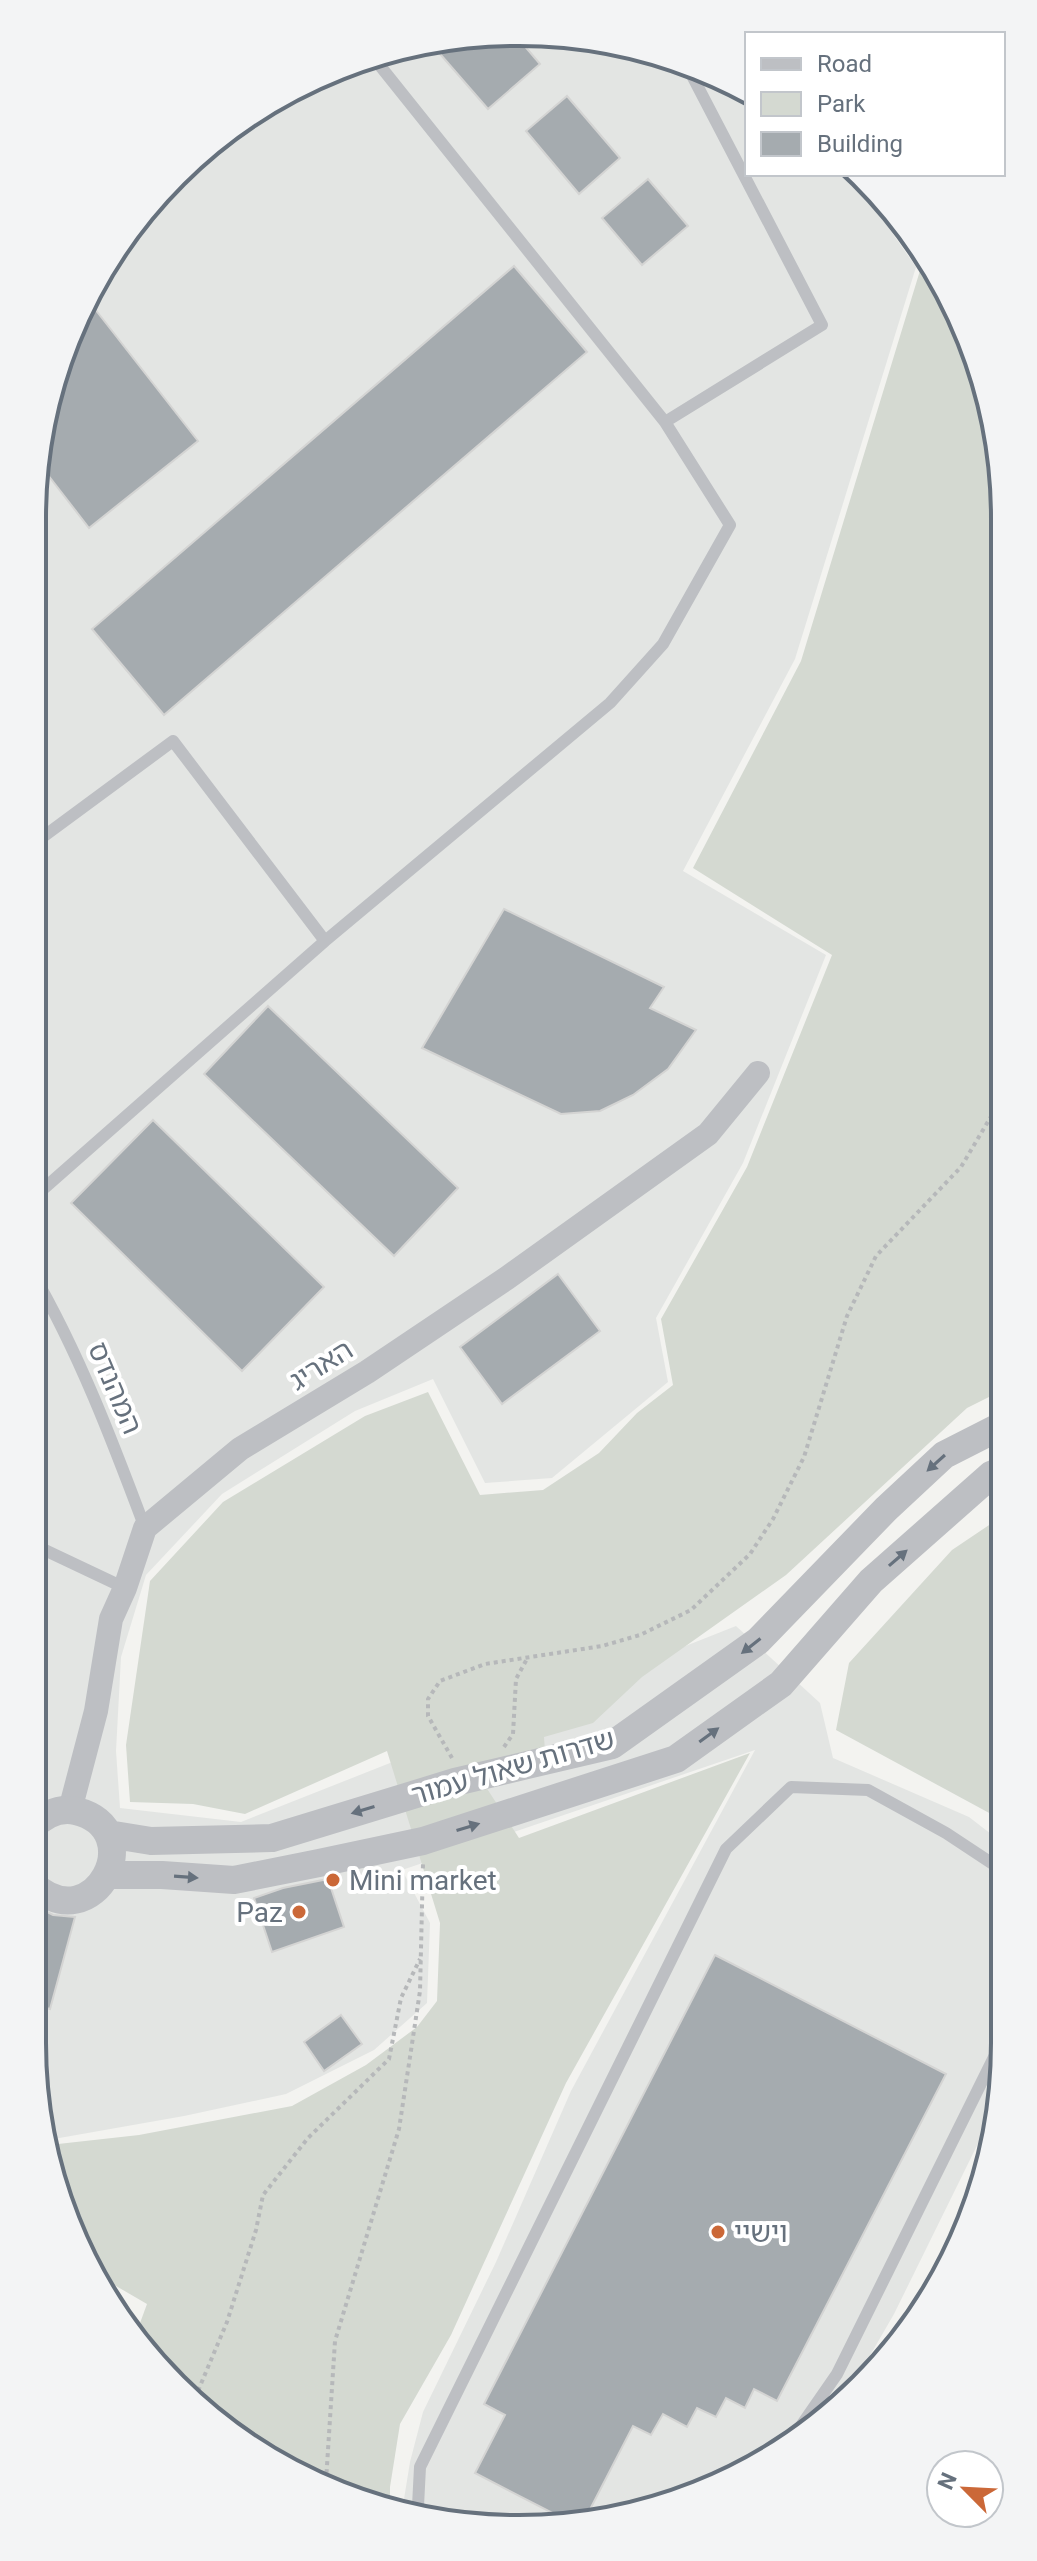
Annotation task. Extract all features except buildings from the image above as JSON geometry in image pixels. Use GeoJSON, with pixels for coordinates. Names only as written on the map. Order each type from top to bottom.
{"type":"FeatureCollection","features":[{"type":"Feature","properties":{"kind":"street","name":"האריג"},"geometry":{"type":"LineString","coordinates":[[145,1528],[240,1449],[367,1372],[494,1287],[708,1134],[758,1073]]}},
{"type":"Feature","properties":{"kind":"street","name":"שדרות שאול עמור"},"geometry":{"type":"LineString","coordinates":[[108,1834],[151,1841],[272,1838],[455,1782],[612,1745],[758,1641],[886,1509],[944,1455],[991,1431]]}},
{"type":"Feature","properties":{"kind":"street","name":"שדרות שאול עמור"},"geometry":{"type":"LineString","coordinates":[[108,1875],[234,1880],[423,1841],[676,1759],[781,1684],[871,1581],[991,1475]]}},
{"type":"Feature","properties":{"kind":"street"},"geometry":{"type":"LineString","coordinates":[[70,1810],[96,1711],[111,1619],[145,1528]]}},
{"type":"Feature","properties":{"kind":"street"},"geometry":{"type":"LineString","coordinates":[[46,1816],[55,1811],[85,1813],[108,1834],[112,1847],[108,1875],[87,1896],[72,1901],[46,1895]]}},
{"type":"Feature","properties":{"kind":"lane"},"geometry":{"type":"LineString","coordinates":[[46,1187],[325,941],[610,703],[663,644],[730,525],[665,422],[381,67]]}},
{"type":"Feature","properties":{"kind":"lane"},"geometry":{"type":"LineString","coordinates":[[665,422],[822,325],[694,80]]}},
{"type":"Feature","properties":{"kind":"lane"},"geometry":{"type":"LineString","coordinates":[[46,835],[173,741],[325,941]]}},
{"type":"Feature","properties":{"kind":"lane","name":"המהנדס"},"geometry":{"type":"LineString","coordinates":[[46,1296],[60,1320],[97,1405],[145,1528]]}},
{"type":"Feature","properties":{"kind":"lane"},"geometry":{"type":"LineString","coordinates":[[46,1551],[125,1588]]}},
{"type":"Feature","properties":{"kind":"lane"},"geometry":{"type":"LineString","coordinates":[[418,2504],[420,2467],[726,1849],[791,1787],[868,1790],[946,1833],[991,1863]]}},
{"type":"Feature","properties":{"kind":"lane"},"geometry":{"type":"LineString","coordinates":[[809,2415],[837,2374],[990,2065]]}},
{"type":"Feature","properties":{"kind":"path"},"geometry":{"type":"LineString","coordinates":[[455,1782],[451,1754],[428,1716],[428,1699],[440,1681],[485,1664],[602,1646],[640,1635],[691,1610],[750,1554],[773,1519],[804,1457],[847,1316],[876,1256],[961,1167],[991,1117]]}},
{"type":"Feature","properties":{"kind":"path"},"geometry":{"type":"LineString","coordinates":[[505,1747],[513,1734],[516,1679],[528,1657]]}},
{"type":"Feature","properties":{"kind":"path"},"geometry":{"type":"LineString","coordinates":[[326,2474],[335,2341],[399,2129],[420,1991],[423,1841]]}},
{"type":"Feature","properties":{"kind":"path"},"geometry":{"type":"LineString","coordinates":[[198,2390],[227,2322],[256,2230],[263,2195],[308,2138],[389,2059],[401,1998],[421,1957]]}},
{"type":"Feature","properties":{"kind":"shaded area"},"geometry":{"type":"Polygon","coordinates":[[[518,46],[611,55],[670,71],[745,104],[745,176],[844,176],[875,208],[916,267],[795,659],[683,871],[826,955],[743,1163],[656,1318],[668,1382],[552,1478],[485,1483],[433,1379],[355,1411],[222,1494],[146,1575],[121,1657],[116,1751],[120,1808],[241,1822],[736,1626],[820,1703],[833,1758],[969,1817],[991,1834],[991,2042],[982,2135],[894,2314],[865,2363],[830,2398],[755,2452],[670,2490],[611,2506],[518,2515],[457,2511],[404,2501],[410,2462],[423,2412],[496,2262],[571,2091],[755,1750],[402,1870],[430,1923],[427,2003],[374,2050],[286,2094],[56,2139],[47,2073],[46,518],[55,426],[82,338],[109,282],[126,256],[184,184],[256,126],[282,109],[338,82],[426,55],[518,46]]]}},
{"type":"Feature","properties":{"kind":"green space"},"geometry":{"type":"Polygon","coordinates":[[[920,270],[942,310],[966,367],[982,426],[990,488],[991,1396],[967,1408],[786,1575],[642,1677],[593,1723],[544,1737],[545,1751],[484,1784],[519,1838],[750,1753],[566,2083],[451,2335],[400,2424],[390,2497],[338,2479],[282,2452],[231,2417],[184,2377],[140,2324],[147,2304],[109,2279],[82,2223],[62,2165],[57,2144],[139,2135],[292,2106],[366,2065],[417,2027],[437,2001],[440,1923],[387,1751],[245,1814],[193,1804],[130,1802],[126,1745],[150,1581],[223,1502],[365,1416],[428,1392],[480,1495],[543,1490],[599,1453],[637,1413],[673,1385],[661,1319],[747,1167],[832,955],[693,868],[801,661],[920,270]]]}},
{"type":"Feature","properties":{"kind":"green space"},"geometry":{"type":"Polygon","coordinates":[[[991,1524],[991,1814],[836,1730],[849,1663],[952,1550],[991,1524]]]}},
{"type":"Feature","properties":{"kind":"place","name":"Mini market"},"geometry":{"type":"Point","coordinates":[333,1880]}},
{"type":"Feature","properties":{"kind":"place","name":"Paz"},"geometry":{"type":"Point","coordinates":[299,1912]}},
{"type":"Feature","properties":{"kind":"place","name":"וישיי"},"geometry":{"type":"Point","coordinates":[718,2232]}}]}
